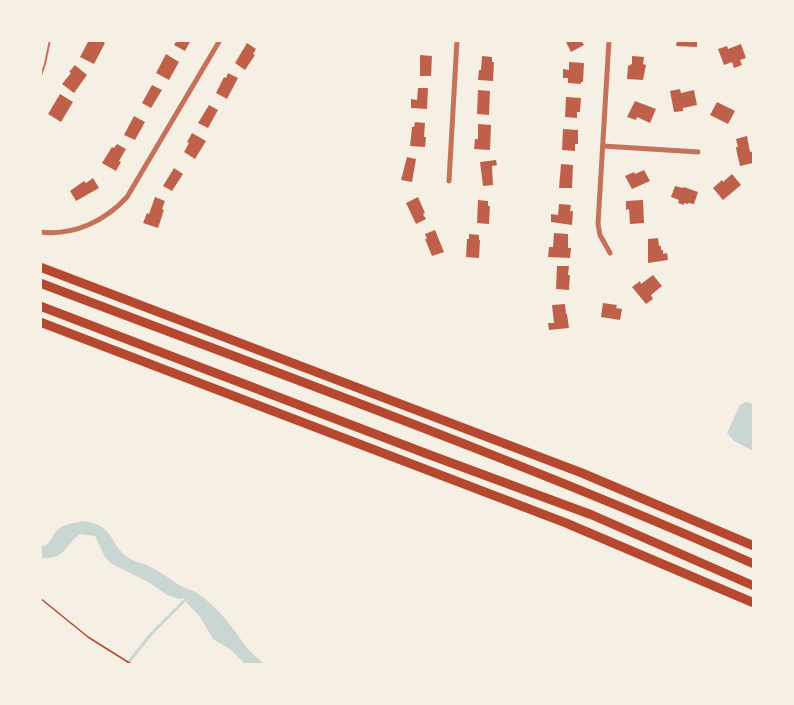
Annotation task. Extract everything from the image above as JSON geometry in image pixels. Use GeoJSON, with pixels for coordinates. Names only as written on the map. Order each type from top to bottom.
{"type":"FeatureCollection","features":[{"type":"Feature","properties":{"kind":"highway"},"geometry":{"type":"LineString","coordinates":[[40,267],[582,473],[753,546]]}},
{"type":"Feature","properties":{"kind":"highway"},"geometry":{"type":"LineString","coordinates":[[40,283],[498,457],[629,510],[753,564]]}},
{"type":"Feature","properties":{"kind":"highway"},"geometry":{"type":"LineString","coordinates":[[40,306],[592,515],[753,586]]}},
{"type":"Feature","properties":{"kind":"highway"},"geometry":{"type":"LineString","coordinates":[[40,322],[566,523],[753,603]]}},
{"type":"Feature","properties":{"kind":"street"},"geometry":{"type":"LineString","coordinates":[[40,232],[60,232],[86,226],[108,215],[127,197],[220,40]]}},
{"type":"Feature","properties":{"kind":"street"},"geometry":{"type":"LineString","coordinates":[[449,180],[457,40]]}},
{"type":"Feature","properties":{"kind":"street"},"geometry":{"type":"LineString","coordinates":[[609,40],[598,224],[600,235],[610,254]]}},
{"type":"Feature","properties":{"kind":"street"},"geometry":{"type":"LineString","coordinates":[[603,146],[698,152]]}},
{"type":"Feature","properties":{"kind":"lane"},"geometry":{"type":"LineString","coordinates":[[40,78],[50,40]]}},
{"type":"Feature","properties":{"kind":"path"},"geometry":{"type":"LineString","coordinates":[[40,598],[88,637],[131,664]]}},
{"type":"Feature","properties":{"kind":"shaded area"},"geometry":{"type":"Polygon","coordinates":[[[746,402],[753,404],[753,451],[734,441],[727,433],[740,405],[746,402]]]}},
{"type":"Feature","properties":{"kind":"shaded area"},"geometry":{"type":"Polygon","coordinates":[[[82,521],[100,526],[129,558],[153,568],[178,585],[205,599],[225,618],[249,650],[264,664],[245,664],[231,650],[213,639],[200,617],[186,602],[188,597],[180,599],[167,595],[150,583],[110,563],[95,536],[80,534],[59,555],[41,558],[41,545],[48,544],[57,530],[82,521]]]}},
{"type":"Feature","properties":{"kind":"building"},"geometry":{"type":"Polygon","coordinates":[[[89,40],[100,40],[105,43],[94,64],[80,57],[89,40]]]}},
{"type":"Feature","properties":{"kind":"building"},"geometry":{"type":"Polygon","coordinates":[[[177,40],[191,40],[185,51],[174,45],[177,40]]]}},
{"type":"Feature","properties":{"kind":"building"},"geometry":{"type":"Polygon","coordinates":[[[565,40],[581,40],[584,45],[571,52],[565,40]]]}},
{"type":"Feature","properties":{"kind":"building"},"geometry":{"type":"Polygon","coordinates":[[[677,40],[697,40],[697,47],[676,46],[677,40]]]}},
{"type":"Feature","properties":{"kind":"building"},"geometry":{"type":"Polygon","coordinates":[[[247,43],[256,49],[253,54],[255,55],[245,70],[235,63],[247,43]]]}},
{"type":"Feature","properties":{"kind":"building"},"geometry":{"type":"Polygon","coordinates":[[[741,44],[746,58],[740,60],[742,65],[734,68],[732,62],[724,65],[718,49],[727,46],[728,49],[741,44]]]}},
{"type":"Feature","properties":{"kind":"building"},"geometry":{"type":"Polygon","coordinates":[[[166,54],[179,62],[169,80],[156,73],[166,54]]]}},
{"type":"Feature","properties":{"kind":"building"},"geometry":{"type":"Polygon","coordinates":[[[420,55],[432,56],[431,76],[420,76],[420,55]]]}},
{"type":"Feature","properties":{"kind":"building"},"geometry":{"type":"Polygon","coordinates":[[[482,56],[492,57],[493,81],[478,80],[482,56]]]}},
{"type":"Feature","properties":{"kind":"building"},"geometry":{"type":"Polygon","coordinates":[[[632,56],[644,57],[643,64],[646,65],[643,80],[627,79],[632,56]]]}},
{"type":"Feature","properties":{"kind":"building"},"geometry":{"type":"Polygon","coordinates":[[[569,62],[584,63],[581,84],[568,83],[568,78],[563,78],[563,69],[569,70],[569,62]]]}},
{"type":"Feature","properties":{"kind":"building"},"geometry":{"type":"Polygon","coordinates":[[[75,65],[87,75],[74,93],[62,84],[75,65]]]}},
{"type":"Feature","properties":{"kind":"building"},"geometry":{"type":"Polygon","coordinates":[[[228,73],[238,78],[227,99],[216,93],[228,73]]]}},
{"type":"Feature","properties":{"kind":"building"},"geometry":{"type":"Polygon","coordinates":[[[152,85],[162,90],[151,108],[142,103],[152,85]]]}},
{"type":"Feature","properties":{"kind":"building"},"geometry":{"type":"Polygon","coordinates":[[[418,88],[428,88],[427,109],[411,108],[411,99],[417,100],[418,88]]]}},
{"type":"Feature","properties":{"kind":"building"},"geometry":{"type":"Polygon","coordinates":[[[680,89],[681,93],[694,90],[697,105],[674,112],[670,91],[680,89]]]}},
{"type":"Feature","properties":{"kind":"building"},"geometry":{"type":"Polygon","coordinates":[[[478,90],[490,91],[489,115],[477,114],[478,90]]]}},
{"type":"Feature","properties":{"kind":"building"},"geometry":{"type":"Polygon","coordinates":[[[60,94],[73,102],[61,122],[48,114],[60,94]]]}},
{"type":"Feature","properties":{"kind":"building"},"geometry":{"type":"Polygon","coordinates":[[[566,97],[581,98],[577,118],[565,117],[566,97]]]}},
{"type":"Feature","properties":{"kind":"building"},"geometry":{"type":"Polygon","coordinates":[[[635,101],[656,109],[650,123],[637,117],[636,120],[627,117],[635,101]]]}},
{"type":"Feature","properties":{"kind":"building"},"geometry":{"type":"Polygon","coordinates":[[[717,102],[735,111],[728,124],[710,115],[717,102]]]}},
{"type":"Feature","properties":{"kind":"building"},"geometry":{"type":"Polygon","coordinates":[[[209,105],[218,110],[208,128],[198,123],[209,105]]]}},
{"type":"Feature","properties":{"kind":"building"},"geometry":{"type":"Polygon","coordinates":[[[134,116],[145,122],[135,140],[124,135],[134,116]]]}},
{"type":"Feature","properties":{"kind":"building"},"geometry":{"type":"Polygon","coordinates":[[[415,122],[425,123],[425,147],[410,146],[412,127],[415,122]]]}},
{"type":"Feature","properties":{"kind":"building"},"geometry":{"type":"Polygon","coordinates":[[[478,124],[491,125],[490,150],[474,149],[475,139],[478,139],[478,124]]]}},
{"type":"Feature","properties":{"kind":"building"},"geometry":{"type":"Polygon","coordinates":[[[563,129],[578,130],[578,144],[575,144],[575,151],[562,150],[563,129]]]}},
{"type":"Feature","properties":{"kind":"building"},"geometry":{"type":"Polygon","coordinates":[[[192,133],[206,141],[195,159],[184,152],[192,133]]]}},
{"type":"Feature","properties":{"kind":"building"},"geometry":{"type":"Polygon","coordinates":[[[747,136],[750,152],[754,151],[753,163],[740,166],[736,139],[747,136]]]}},
{"type":"Feature","properties":{"kind":"building"},"geometry":{"type":"Polygon","coordinates":[[[117,144],[126,149],[116,171],[102,163],[112,147],[114,148],[117,144]]]}},
{"type":"Feature","properties":{"kind":"building"},"geometry":{"type":"Polygon","coordinates":[[[407,157],[416,159],[412,182],[401,180],[407,157]]]}},
{"type":"Feature","properties":{"kind":"building"},"geometry":{"type":"Polygon","coordinates":[[[496,160],[497,165],[492,166],[493,185],[483,186],[480,162],[496,160]]]}},
{"type":"Feature","properties":{"kind":"building"},"geometry":{"type":"Polygon","coordinates":[[[561,164],[573,165],[572,188],[559,188],[561,164]]]}},
{"type":"Feature","properties":{"kind":"building"},"geometry":{"type":"Polygon","coordinates":[[[174,168],[183,174],[172,191],[163,186],[174,168]]]}},
{"type":"Feature","properties":{"kind":"building"},"geometry":{"type":"Polygon","coordinates":[[[644,170],[650,181],[632,189],[625,176],[644,170]]]}},
{"type":"Feature","properties":{"kind":"building"},"geometry":{"type":"Polygon","coordinates":[[[732,174],[741,185],[723,200],[713,188],[732,174]]]}},
{"type":"Feature","properties":{"kind":"building"},"geometry":{"type":"Polygon","coordinates":[[[93,178],[99,188],[76,201],[70,191],[84,181],[86,183],[93,178]]]}},
{"type":"Feature","properties":{"kind":"building"},"geometry":{"type":"Polygon","coordinates":[[[675,186],[698,192],[694,204],[684,203],[684,205],[671,197],[675,186]]]}},
{"type":"Feature","properties":{"kind":"building"},"geometry":{"type":"Polygon","coordinates":[[[155,197],[165,201],[158,228],[143,223],[155,197]]]}},
{"type":"Feature","properties":{"kind":"building"},"geometry":{"type":"Polygon","coordinates":[[[418,197],[426,219],[416,224],[406,203],[418,197]]]}},
{"type":"Feature","properties":{"kind":"building"},"geometry":{"type":"Polygon","coordinates":[[[478,200],[488,201],[489,224],[477,223],[478,200]]]}},
{"type":"Feature","properties":{"kind":"building"},"geometry":{"type":"Polygon","coordinates":[[[643,200],[644,223],[630,224],[626,201],[643,200]]]}},
{"type":"Feature","properties":{"kind":"building"},"geometry":{"type":"Polygon","coordinates":[[[559,204],[571,205],[572,225],[551,222],[551,214],[558,215],[559,204]]]}},
{"type":"Feature","properties":{"kind":"building"},"geometry":{"type":"Polygon","coordinates":[[[435,230],[444,252],[432,256],[425,234],[435,230]]]}},
{"type":"Feature","properties":{"kind":"building"},"geometry":{"type":"Polygon","coordinates":[[[554,233],[568,234],[568,248],[571,248],[570,258],[548,257],[549,247],[553,247],[554,233]]]}},
{"type":"Feature","properties":{"kind":"building"},"geometry":{"type":"Polygon","coordinates":[[[469,234],[479,235],[479,258],[466,257],[469,234]]]}},
{"type":"Feature","properties":{"kind":"building"},"geometry":{"type":"Polygon","coordinates":[[[658,238],[659,246],[663,254],[667,253],[668,260],[648,263],[648,239],[658,238]]]}},
{"type":"Feature","properties":{"kind":"building"},"geometry":{"type":"Polygon","coordinates":[[[557,266],[569,266],[569,290],[556,289],[557,266]]]}},
{"type":"Feature","properties":{"kind":"building"},"geometry":{"type":"Polygon","coordinates":[[[653,275],[662,286],[651,295],[653,299],[646,304],[632,287],[640,281],[641,284],[653,275]]]}},
{"type":"Feature","properties":{"kind":"building"},"geometry":{"type":"Polygon","coordinates":[[[603,303],[617,305],[616,308],[622,309],[620,320],[601,317],[603,303]]]}},
{"type":"Feature","properties":{"kind":"building"},"geometry":{"type":"Polygon","coordinates":[[[565,304],[569,328],[549,330],[548,323],[554,323],[552,305],[565,304]]]}},
{"type":"Feature","properties":{"kind":"waterway"},"geometry":{"type":"LineString","coordinates":[[127,664],[152,633],[188,597]]}}]}
